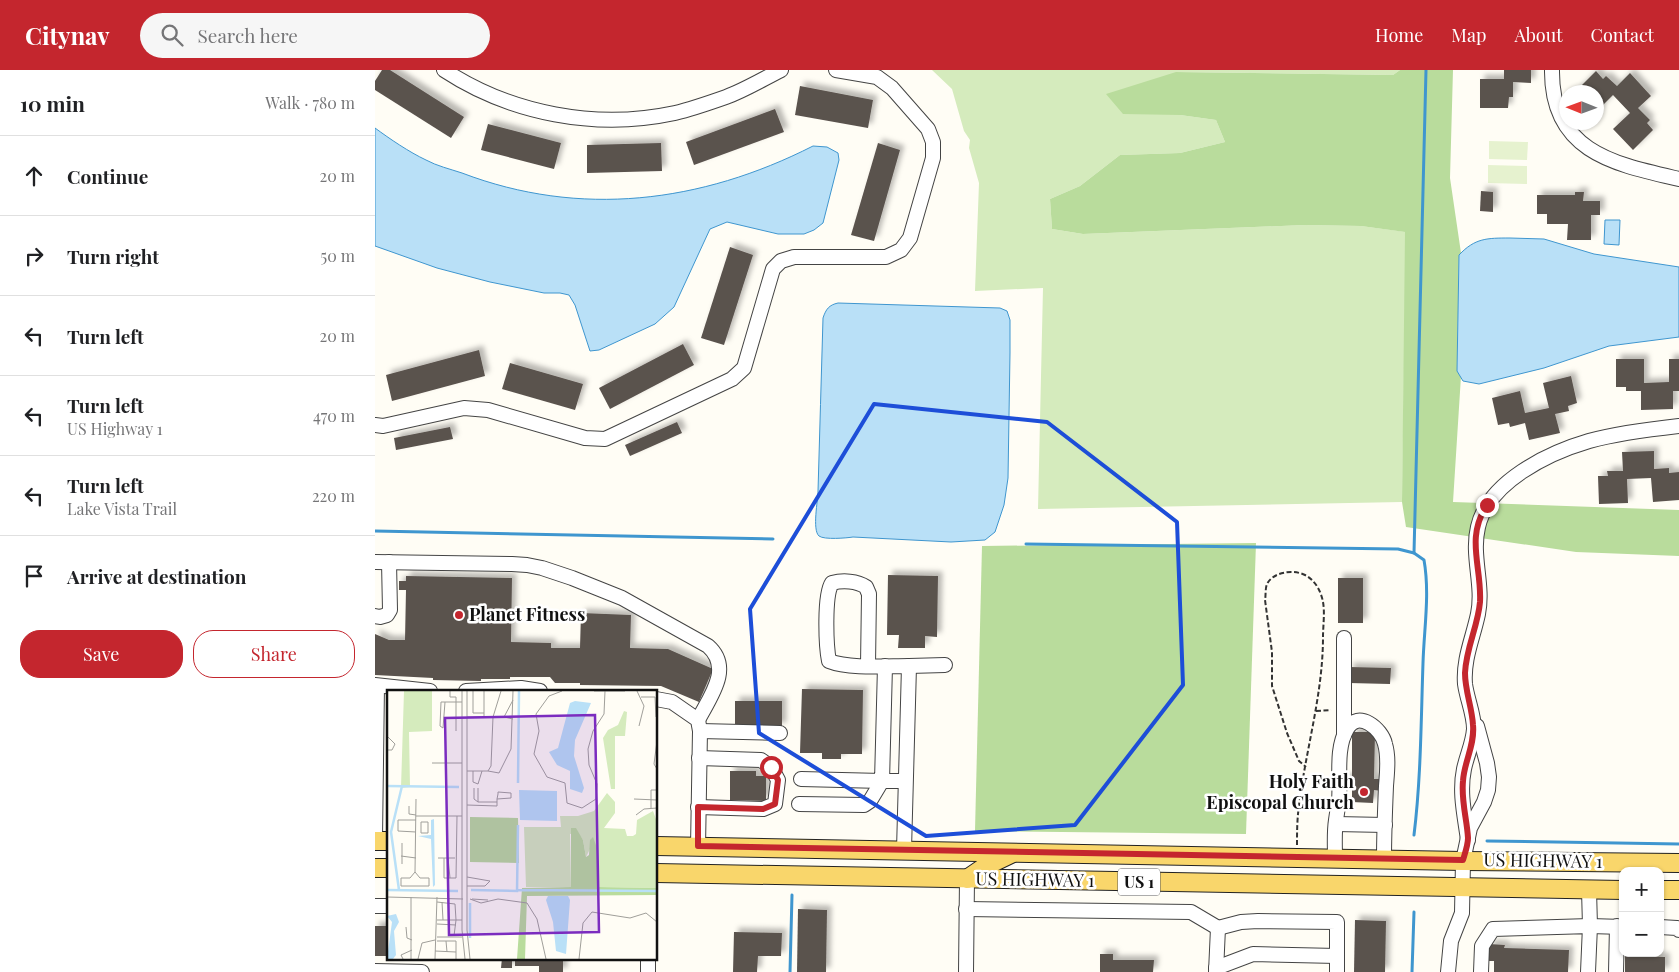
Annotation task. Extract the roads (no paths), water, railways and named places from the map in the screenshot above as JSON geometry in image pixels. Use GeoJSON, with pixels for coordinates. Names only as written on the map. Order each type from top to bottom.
{"type":"FeatureCollection","features":[{"type":"Feature","properties":{"kind":"main road","name":"US HIGHWAY 1"},"geometry":{"type":"LineString","coordinates":[[657,846],[1296,858],[1679,862]]}},
{"type":"Feature","properties":{"kind":"main road"},"geometry":{"type":"LineString","coordinates":[[657,871],[698,846]]}},
{"type":"Feature","properties":{"kind":"main road"},"geometry":{"type":"LineString","coordinates":[[967,879],[986,866],[1013,852]]}},
{"type":"Feature","properties":{"kind":"main road","name":"US HIGHWAY 1"},"geometry":{"type":"LineString","coordinates":[[657,872],[1619,890]]}},
{"type":"Feature","properties":{"kind":"main road"},"geometry":{"type":"LineString","coordinates":[[1664,890],[1679,890]]}},
{"type":"Feature","properties":{"kind":"street"},"geometry":{"type":"LineString","coordinates":[[444,70],[473,87],[536,111],[577,119],[626,119],[675,113],[728,96],[781,70]]}},
{"type":"Feature","properties":{"kind":"street"},"geometry":{"type":"LineString","coordinates":[[375,425],[383,426],[464,408],[488,410],[585,438],[605,439],[732,379],[744,368],[773,270],[781,261],[794,257],[878,258],[892,256],[901,250],[910,238],[933,158],[933,142],[928,128],[892,88],[877,77],[836,70]]}},
{"type":"Feature","properties":{"kind":"street"},"geometry":{"type":"LineString","coordinates":[[1552,70],[1557,110],[1575,138],[1594,152],[1613,162],[1679,179]]}},
{"type":"Feature","properties":{"kind":"street"},"geometry":{"type":"LineString","coordinates":[[1468,840],[1462,793],[1464,767],[1474,728],[1465,684],[1465,674],[1467,654],[1480,602],[1475,542],[1484,510],[1492,498],[1515,476],[1565,450],[1591,440],[1679,426]]}},
{"type":"Feature","properties":{"kind":"street"},"geometry":{"type":"LineString","coordinates":[[375,616],[387,615],[390,610],[382,562],[527,565],[572,578],[622,598],[708,646],[715,652],[720,670],[699,726],[698,846]]}},
{"type":"Feature","properties":{"kind":"street"},"geometry":{"type":"LineString","coordinates":[[868,665],[869,594],[866,586],[859,582],[832,583],[828,589],[827,650],[829,661],[837,664],[885,666],[945,665]]}},
{"type":"Feature","properties":{"kind":"street"},"geometry":{"type":"LineString","coordinates":[[1344,638],[1344,736]]}},
{"type":"Feature","properties":{"kind":"street"},"geometry":{"type":"LineString","coordinates":[[799,804],[864,805],[870,802],[882,781],[885,666]]}},
{"type":"Feature","properties":{"kind":"street"},"geometry":{"type":"LineString","coordinates":[[904,850],[909,666]]}},
{"type":"Feature","properties":{"kind":"street"},"geometry":{"type":"LineString","coordinates":[[375,839],[376,686],[419,690]]}},
{"type":"Feature","properties":{"kind":"street"},"geometry":{"type":"LineString","coordinates":[[484,690],[521,688],[534,690]]}},
{"type":"Feature","properties":{"kind":"street"},"geometry":{"type":"LineString","coordinates":[[657,699],[672,702],[699,726],[780,733]]}},
{"type":"Feature","properties":{"kind":"street"},"geometry":{"type":"LineString","coordinates":[[1448,972],[1451,941],[1462,914],[1463,860],[1470,828],[1484,802],[1489,777],[1480,733],[1473,718]]}},
{"type":"Feature","properties":{"kind":"street"},"geometry":{"type":"LineString","coordinates":[[1335,858],[1341,746],[1347,728],[1358,721],[1365,721],[1373,724],[1379,730],[1386,747],[1384,859]]}},
{"type":"Feature","properties":{"kind":"street"},"geometry":{"type":"LineString","coordinates":[[698,807],[763,809],[775,804],[778,780],[771,767],[761,760],[699,758]]}},
{"type":"Feature","properties":{"kind":"street"},"geometry":{"type":"LineString","coordinates":[[801,779],[905,781]]}},
{"type":"Feature","properties":{"kind":"street"},"geometry":{"type":"LineString","coordinates":[[1336,824],[1385,825]]}},
{"type":"Feature","properties":{"kind":"street"},"geometry":{"type":"LineString","coordinates":[[966,972],[967,879]]}},
{"type":"Feature","properties":{"kind":"street"},"geometry":{"type":"LineString","coordinates":[[1588,972],[1589,890]]}},
{"type":"Feature","properties":{"kind":"street"},"geometry":{"type":"LineString","coordinates":[[966,909],[1191,912],[1218,928],[1241,922],[1337,922],[1337,972]]}},
{"type":"Feature","properties":{"kind":"street"},"geometry":{"type":"LineString","coordinates":[[1481,972],[1482,946],[1493,929],[1619,927]]}},
{"type":"Feature","properties":{"kind":"street"},"geometry":{"type":"LineString","coordinates":[[1664,927],[1677,928],[1679,930]]}},
{"type":"Feature","properties":{"kind":"street"},"geometry":{"type":"LineString","coordinates":[[1218,928],[1216,970],[1253,954],[1337,956]]}},
{"type":"Feature","properties":{"kind":"street"},"geometry":{"type":"LineString","coordinates":[[1616,972],[1619,938]]}},
{"type":"Feature","properties":{"kind":"street"},"geometry":{"type":"LineString","coordinates":[[375,971],[422,972]]}},
{"type":"Feature","properties":{"kind":"water"},"geometry":{"type":"Polygon","coordinates":[[[375,128],[393,141],[430,162],[506,187],[551,196],[595,199],[640,198],[684,191],[727,181],[771,165],[813,146],[827,147],[838,153],[839,160],[823,223],[814,230],[804,234],[778,234],[727,222],[710,229],[674,307],[655,324],[599,350],[590,351],[575,305],[569,295],[544,293],[490,282],[437,268],[375,246],[375,128]]]}},
{"type":"Feature","properties":{"kind":"water"},"geometry":{"type":"Polygon","coordinates":[[[1605,220],[1620,220],[1619,245],[1604,244],[1605,220]]]}},
{"type":"Feature","properties":{"kind":"water"},"geometry":{"type":"Polygon","coordinates":[[[1510,238],[1544,239],[1594,254],[1679,267],[1679,337],[1609,346],[1544,368],[1479,384],[1463,381],[1457,371],[1459,255],[1470,245],[1482,240],[1510,238]]]}},
{"type":"Feature","properties":{"kind":"water"},"geometry":{"type":"Polygon","coordinates":[[[838,303],[1000,308],[1007,311],[1010,320],[1008,478],[1004,505],[995,532],[985,540],[951,542],[853,537],[830,538],[819,536],[817,533],[823,318],[828,308],[838,303]]]}},
{"type":"Feature","properties":{"kind":"waterway"},"geometry":{"type":"LineString","coordinates":[[1414,553],[1426,70]]}},
{"type":"Feature","properties":{"kind":"waterway"},"geometry":{"type":"LineString","coordinates":[[375,531],[773,539]]}},
{"type":"Feature","properties":{"kind":"waterway"},"geometry":{"type":"LineString","coordinates":[[1026,544],[1398,549],[1414,553],[1424,560],[1427,586],[1419,771],[1414,835]]}},
{"type":"Feature","properties":{"kind":"waterway"},"geometry":{"type":"LineString","coordinates":[[1487,841],[1679,844]]}},
{"type":"Feature","properties":{"kind":"waterway"},"geometry":{"type":"LineString","coordinates":[[790,972],[792,895]]}},
{"type":"Feature","properties":{"kind":"waterway"},"geometry":{"type":"LineString","coordinates":[[1412,972],[1414,912]]}},
{"type":"Feature","properties":{"kind":"place","name":"Planet Fitness"},"geometry":{"type":"Point","coordinates":[459,615]}},
{"type":"Feature","properties":{"kind":"place","name":"Holy Faith Episcopal Church"},"geometry":{"type":"Point","coordinates":[1364,792]}}]}
